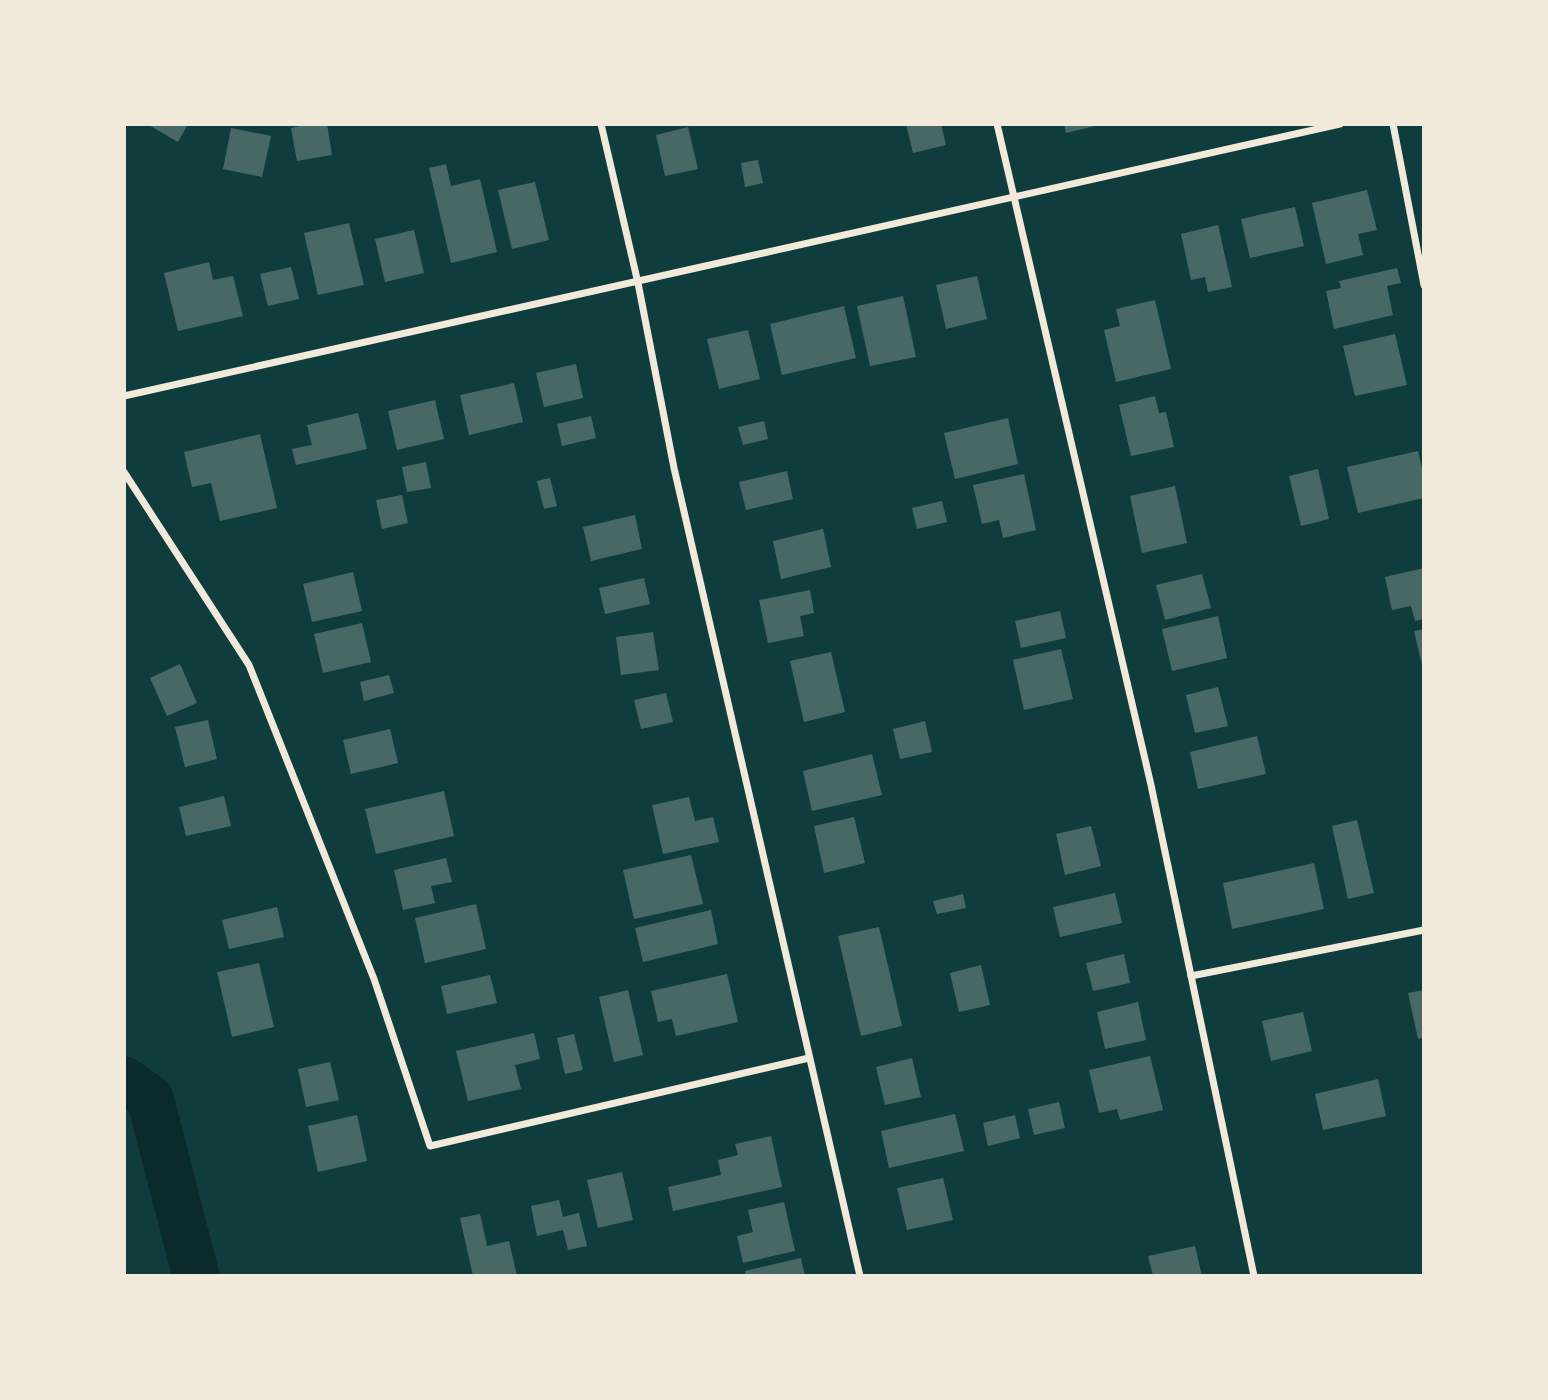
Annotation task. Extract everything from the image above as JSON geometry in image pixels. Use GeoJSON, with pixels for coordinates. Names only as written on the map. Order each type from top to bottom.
{"type":"FeatureCollection","features":[{"type":"Feature","properties":{"kind":"street"},"geometry":{"type":"LineString","coordinates":[[601,124],[638,283],[674,468],[860,1276]]}},
{"type":"Feature","properties":{"kind":"street"},"geometry":{"type":"LineString","coordinates":[[997,124],[1151,785],[1254,1276]]}},
{"type":"Feature","properties":{"kind":"street"},"geometry":{"type":"LineString","coordinates":[[124,396],[1340,124]]}},
{"type":"Feature","properties":{"kind":"street"},"geometry":{"type":"LineString","coordinates":[[1393,124],[1424,285]]}},
{"type":"Feature","properties":{"kind":"street"},"geometry":{"type":"LineString","coordinates":[[124,472],[249,665],[374,979],[430,1146],[809,1058]]}},
{"type":"Feature","properties":{"kind":"street"},"geometry":{"type":"LineString","coordinates":[[1191,976],[1424,930]]}},
{"type":"Feature","properties":{"kind":"building"},"geometry":{"type":"Polygon","coordinates":[[[147,124],[188,124],[178,142],[147,124]]]}},
{"type":"Feature","properties":{"kind":"building"},"geometry":{"type":"Polygon","coordinates":[[[327,124],[332,155],[297,161],[291,128],[327,124]]]}},
{"type":"Feature","properties":{"kind":"building"},"geometry":{"type":"Polygon","coordinates":[[[906,124],[941,124],[946,145],[913,153],[906,124]]]}},
{"type":"Feature","properties":{"kind":"building"},"geometry":{"type":"Polygon","coordinates":[[[1064,124],[1099,124],[1099,125],[1066,133],[1064,124]]]}},
{"type":"Feature","properties":{"kind":"building"},"geometry":{"type":"Polygon","coordinates":[[[688,127],[698,169],[665,176],[656,135],[688,127]]]}},
{"type":"Feature","properties":{"kind":"building"},"geometry":{"type":"Polygon","coordinates":[[[231,128],[271,136],[262,177],[223,169],[231,128]]]}},
{"type":"Feature","properties":{"kind":"building"},"geometry":{"type":"Polygon","coordinates":[[[758,160],[763,183],[745,187],[741,163],[758,160]]]}},
{"type":"Feature","properties":{"kind":"building"},"geometry":{"type":"Polygon","coordinates":[[[446,164],[451,186],[480,179],[497,252],[451,263],[429,168],[446,164]]]}},
{"type":"Feature","properties":{"kind":"building"},"geometry":{"type":"Polygon","coordinates":[[[535,182],[549,240],[512,249],[498,190],[535,182]]]}},
{"type":"Feature","properties":{"kind":"building"},"geometry":{"type":"Polygon","coordinates":[[[1367,190],[1377,230],[1358,234],[1363,255],[1326,264],[1312,203],[1367,190]]]}},
{"type":"Feature","properties":{"kind":"building"},"geometry":{"type":"Polygon","coordinates":[[[1295,207],[1304,246],[1250,258],[1241,219],[1295,207]]]}},
{"type":"Feature","properties":{"kind":"building"},"geometry":{"type":"Polygon","coordinates":[[[349,223],[364,285],[318,295],[304,233],[349,223]]]}},
{"type":"Feature","properties":{"kind":"building"},"geometry":{"type":"Polygon","coordinates":[[[1218,225],[1232,287],[1208,292],[1205,277],[1191,280],[1181,234],[1218,225]]]}},
{"type":"Feature","properties":{"kind":"building"},"geometry":{"type":"Polygon","coordinates":[[[414,230],[424,273],[385,282],[375,239],[414,230]]]}},
{"type":"Feature","properties":{"kind":"building"},"geometry":{"type":"Polygon","coordinates":[[[209,262],[213,280],[233,276],[243,316],[178,331],[164,273],[209,262]]]}},
{"type":"Feature","properties":{"kind":"building"},"geometry":{"type":"Polygon","coordinates":[[[291,267],[299,299],[268,306],[260,274],[291,267]]]}},
{"type":"Feature","properties":{"kind":"building"},"geometry":{"type":"Polygon","coordinates":[[[1397,268],[1401,283],[1387,286],[1393,315],[1334,329],[1326,291],[1341,288],[1339,281],[1397,268]]]}},
{"type":"Feature","properties":{"kind":"building"},"geometry":{"type":"Polygon","coordinates":[[[977,276],[987,319],[946,329],[936,285],[977,276]]]}},
{"type":"Feature","properties":{"kind":"building"},"geometry":{"type":"Polygon","coordinates":[[[903,296],[916,357],[870,366],[857,306],[903,296]]]}},
{"type":"Feature","properties":{"kind":"building"},"geometry":{"type":"Polygon","coordinates":[[[1155,300],[1171,369],[1116,382],[1104,330],[1120,326],[1116,309],[1155,300]]]}},
{"type":"Feature","properties":{"kind":"building"},"geometry":{"type":"Polygon","coordinates":[[[844,306],[856,358],[782,375],[770,324],[844,306]]]}},
{"type":"Feature","properties":{"kind":"building"},"geometry":{"type":"Polygon","coordinates":[[[748,330],[760,379],[719,389],[707,339],[748,330]]]}},
{"type":"Feature","properties":{"kind":"building"},"geometry":{"type":"Polygon","coordinates":[[[1395,334],[1407,385],[1355,396],[1343,346],[1395,334]]]}},
{"type":"Feature","properties":{"kind":"building"},"geometry":{"type":"Polygon","coordinates":[[[576,364],[583,398],[544,407],[536,373],[576,364]]]}},
{"type":"Feature","properties":{"kind":"building"},"geometry":{"type":"Polygon","coordinates":[[[514,383],[523,422],[469,435],[460,395],[514,383]]]}},
{"type":"Feature","properties":{"kind":"building"},"geometry":{"type":"Polygon","coordinates":[[[1155,396],[1159,413],[1166,412],[1174,447],[1131,456],[1119,405],[1155,396]]]}},
{"type":"Feature","properties":{"kind":"building"},"geometry":{"type":"Polygon","coordinates":[[[435,400],[444,439],[397,450],[388,411],[435,400]]]}},
{"type":"Feature","properties":{"kind":"building"},"geometry":{"type":"Polygon","coordinates":[[[358,413],[367,449],[296,465],[292,449],[312,445],[307,425],[358,413]]]}},
{"type":"Feature","properties":{"kind":"building"},"geometry":{"type":"Polygon","coordinates":[[[591,416],[596,438],[562,446],[557,424],[591,416]]]}},
{"type":"Feature","properties":{"kind":"building"},"geometry":{"type":"Polygon","coordinates":[[[1008,418],[1018,464],[955,479],[944,433],[1008,418]]]}},
{"type":"Feature","properties":{"kind":"building"},"geometry":{"type":"Polygon","coordinates":[[[764,421],[768,439],[743,445],[738,427],[764,421]]]}},
{"type":"Feature","properties":{"kind":"building"},"geometry":{"type":"Polygon","coordinates":[[[260,434],[277,508],[220,521],[211,483],[192,487],[184,452],[260,434]]]}},
{"type":"Feature","properties":{"kind":"building"},"geometry":{"type":"Polygon","coordinates":[[[1418,451],[1424,477],[1424,498],[1358,513],[1347,467],[1418,451]]]}},
{"type":"Feature","properties":{"kind":"building"},"geometry":{"type":"Polygon","coordinates":[[[426,462],[431,488],[407,492],[402,467],[426,462]]]}},
{"type":"Feature","properties":{"kind":"building"},"geometry":{"type":"Polygon","coordinates":[[[1318,469],[1329,519],[1301,526],[1289,476],[1318,469]]]}},
{"type":"Feature","properties":{"kind":"building"},"geometry":{"type":"Polygon","coordinates":[[[787,471],[793,499],[746,510],[739,482],[787,471]]]}},
{"type":"Feature","properties":{"kind":"building"},"geometry":{"type":"Polygon","coordinates":[[[1024,474],[1036,530],[1003,538],[999,520],[982,524],[973,485],[1024,474]]]}},
{"type":"Feature","properties":{"kind":"building"},"geometry":{"type":"Polygon","coordinates":[[[550,478],[557,506],[544,509],[537,481],[550,478]]]}},
{"type":"Feature","properties":{"kind":"building"},"geometry":{"type":"Polygon","coordinates":[[[1175,486],[1187,543],[1142,553],[1130,496],[1175,486]]]}},
{"type":"Feature","properties":{"kind":"building"},"geometry":{"type":"Polygon","coordinates":[[[402,495],[408,523],[382,529],[376,500],[402,495]]]}},
{"type":"Feature","properties":{"kind":"building"},"geometry":{"type":"Polygon","coordinates":[[[942,501],[947,522],[917,529],[912,508],[942,501]]]}},
{"type":"Feature","properties":{"kind":"building"},"geometry":{"type":"Polygon","coordinates":[[[635,515],[642,549],[591,561],[583,527],[635,515]]]}},
{"type":"Feature","properties":{"kind":"building"},"geometry":{"type":"Polygon","coordinates":[[[823,529],[831,567],[781,579],[773,541],[823,529]]]}},
{"type":"Feature","properties":{"kind":"building"},"geometry":{"type":"Polygon","coordinates":[[[1424,568],[1424,619],[1415,621],[1411,606],[1392,610],[1385,577],[1424,568]]]}},
{"type":"Feature","properties":{"kind":"building"},"geometry":{"type":"Polygon","coordinates":[[[353,572],[362,611],[312,622],[303,584],[353,572]]]}},
{"type":"Feature","properties":{"kind":"building"},"geometry":{"type":"Polygon","coordinates":[[[1202,574],[1211,608],[1165,620],[1156,585],[1202,574]]]}},
{"type":"Feature","properties":{"kind":"building"},"geometry":{"type":"Polygon","coordinates":[[[644,578],[650,604],[605,614],[599,588],[644,578]]]}},
{"type":"Feature","properties":{"kind":"building"},"geometry":{"type":"Polygon","coordinates":[[[810,590],[814,613],[800,616],[804,636],[768,643],[759,600],[810,590]]]}},
{"type":"Feature","properties":{"kind":"building"},"geometry":{"type":"Polygon","coordinates":[[[1060,611],[1066,638],[1021,648],[1015,621],[1060,611]]]}},
{"type":"Feature","properties":{"kind":"building"},"geometry":{"type":"Polygon","coordinates":[[[1218,616],[1227,658],[1172,671],[1162,629],[1218,616]]]}},
{"type":"Feature","properties":{"kind":"building"},"geometry":{"type":"Polygon","coordinates":[[[362,623],[371,662],[323,673],[314,634],[362,623]]]}},
{"type":"Feature","properties":{"kind":"building"},"geometry":{"type":"Polygon","coordinates":[[[1424,629],[1424,669],[1423,669],[1414,631],[1424,629]]]}},
{"type":"Feature","properties":{"kind":"building"},"geometry":{"type":"Polygon","coordinates":[[[653,632],[659,670],[621,675],[616,637],[653,632]]]}},
{"type":"Feature","properties":{"kind":"building"},"geometry":{"type":"Polygon","coordinates":[[[1061,649],[1073,699],[1024,710],[1013,660],[1061,649]]]}},
{"type":"Feature","properties":{"kind":"building"},"geometry":{"type":"Polygon","coordinates":[[[831,652],[845,712],[804,722],[790,661],[831,652]]]}},
{"type":"Feature","properties":{"kind":"building"},"geometry":{"type":"Polygon","coordinates":[[[180,664],[197,703],[167,716],[150,678],[180,664]]]}},
{"type":"Feature","properties":{"kind":"building"},"geometry":{"type":"Polygon","coordinates":[[[389,675],[394,693],[364,701],[360,682],[389,675]]]}},
{"type":"Feature","properties":{"kind":"building"},"geometry":{"type":"Polygon","coordinates":[[[1218,687],[1228,726],[1195,733],[1186,695],[1218,687]]]}},
{"type":"Feature","properties":{"kind":"building"},"geometry":{"type":"Polygon","coordinates":[[[666,693],[673,722],[641,729],[634,700],[666,693]]]}},
{"type":"Feature","properties":{"kind":"building"},"geometry":{"type":"Polygon","coordinates":[[[208,720],[217,759],[185,767],[175,727],[208,720]]]}},
{"type":"Feature","properties":{"kind":"building"},"geometry":{"type":"Polygon","coordinates":[[[925,721],[932,752],[900,759],[893,729],[925,721]]]}},
{"type":"Feature","properties":{"kind":"building"},"geometry":{"type":"Polygon","coordinates":[[[390,729],[398,763],[351,774],[343,740],[390,729]]]}},
{"type":"Feature","properties":{"kind":"building"},"geometry":{"type":"Polygon","coordinates":[[[1257,736],[1266,774],[1198,789],[1190,752],[1257,736]]]}},
{"type":"Feature","properties":{"kind":"building"},"geometry":{"type":"Polygon","coordinates":[[[872,754],[882,795],[812,811],[803,771],[872,754]]]}},
{"type":"Feature","properties":{"kind":"building"},"geometry":{"type":"Polygon","coordinates":[[[444,791],[454,836],[376,854],[365,809],[444,791]]]}},
{"type":"Feature","properties":{"kind":"building"},"geometry":{"type":"Polygon","coordinates":[[[224,796],[231,826],[186,836],[179,807],[224,796]]]}},
{"type":"Feature","properties":{"kind":"building"},"geometry":{"type":"Polygon","coordinates":[[[689,797],[695,821],[713,817],[719,842],[663,854],[652,805],[689,797]]]}},
{"type":"Feature","properties":{"kind":"building"},"geometry":{"type":"Polygon","coordinates":[[[854,817],[865,863],[824,873],[814,826],[854,817]]]}},
{"type":"Feature","properties":{"kind":"building"},"geometry":{"type":"Polygon","coordinates":[[[1357,820],[1374,893],[1348,899],[1332,826],[1357,820]]]}},
{"type":"Feature","properties":{"kind":"building"},"geometry":{"type":"Polygon","coordinates":[[[1091,826],[1101,866],[1065,875],[1056,834],[1091,826]]]}},
{"type":"Feature","properties":{"kind":"building"},"geometry":{"type":"Polygon","coordinates":[[[691,855],[703,904],[634,919],[623,870],[691,855]]]}},
{"type":"Feature","properties":{"kind":"building"},"geometry":{"type":"Polygon","coordinates":[[[446,858],[452,882],[431,886],[435,903],[403,910],[394,870],[446,858]]]}},
{"type":"Feature","properties":{"kind":"building"},"geometry":{"type":"Polygon","coordinates":[[[1314,863],[1324,909],[1232,929],[1223,883],[1314,863]]]}},
{"type":"Feature","properties":{"kind":"building"},"geometry":{"type":"Polygon","coordinates":[[[1115,893],[1122,923],[1060,937],[1053,907],[1115,893]]]}},
{"type":"Feature","properties":{"kind":"building"},"geometry":{"type":"Polygon","coordinates":[[[963,894],[966,908],[937,914],[933,901],[963,894]]]}},
{"type":"Feature","properties":{"kind":"building"},"geometry":{"type":"Polygon","coordinates":[[[476,904],[486,949],[425,963],[415,918],[476,904]]]}},
{"type":"Feature","properties":{"kind":"building"},"geometry":{"type":"Polygon","coordinates":[[[277,907],[284,937],[229,949],[222,920],[277,907]]]}},
{"type":"Feature","properties":{"kind":"building"},"geometry":{"type":"Polygon","coordinates":[[[711,910],[718,944],[643,962],[635,928],[711,910]]]}},
{"type":"Feature","properties":{"kind":"building"},"geometry":{"type":"Polygon","coordinates":[[[879,927],[902,1026],[861,1036],[838,936],[879,927]]]}},
{"type":"Feature","properties":{"kind":"building"},"geometry":{"type":"Polygon","coordinates":[[[1124,954],[1130,983],[1093,991],[1086,963],[1124,954]]]}},
{"type":"Feature","properties":{"kind":"building"},"geometry":{"type":"Polygon","coordinates":[[[259,963],[274,1027],[232,1037],[217,972],[259,963]]]}},
{"type":"Feature","properties":{"kind":"building"},"geometry":{"type":"Polygon","coordinates":[[[981,965],[990,1005],[959,1012],[950,973],[981,965]]]}},
{"type":"Feature","properties":{"kind":"building"},"geometry":{"type":"Polygon","coordinates":[[[727,974],[738,1022],[676,1036],[672,1019],[658,1022],[651,991],[727,974]]]}},
{"type":"Feature","properties":{"kind":"building"},"geometry":{"type":"Polygon","coordinates":[[[490,975],[497,1003],[447,1014],[441,986],[490,975]]]}},
{"type":"Feature","properties":{"kind":"building"},"geometry":{"type":"Polygon","coordinates":[[[628,990],[643,1055],[614,1062],[599,997],[628,990]]]}},
{"type":"Feature","properties":{"kind":"building"},"geometry":{"type":"Polygon","coordinates":[[[1424,990],[1424,1037],[1418,1039],[1408,993],[1424,990]]]}},
{"type":"Feature","properties":{"kind":"building"},"geometry":{"type":"Polygon","coordinates":[[[1138,1002],[1146,1040],[1105,1049],[1097,1012],[1138,1002]]]}},
{"type":"Feature","properties":{"kind":"building"},"geometry":{"type":"Polygon","coordinates":[[[1303,1012],[1312,1051],[1271,1061],[1262,1021],[1303,1012]]]}},
{"type":"Feature","properties":{"kind":"building"},"geometry":{"type":"Polygon","coordinates":[[[534,1033],[540,1059],[515,1065],[521,1089],[468,1101],[456,1051],[534,1033]]]}},
{"type":"Feature","properties":{"kind":"building"},"geometry":{"type":"Polygon","coordinates":[[[574,1034],[583,1070],[565,1074],[557,1038],[574,1034]]]}},
{"type":"Feature","properties":{"kind":"building"},"geometry":{"type":"Polygon","coordinates":[[[1150,1056],[1163,1110],[1120,1120],[1117,1109],[1099,1113],[1089,1070],[1150,1056]]]}},
{"type":"Feature","properties":{"kind":"building"},"geometry":{"type":"Polygon","coordinates":[[[912,1058],[921,1097],[885,1105],[876,1067],[912,1058]]]}},
{"type":"Feature","properties":{"kind":"building"},"geometry":{"type":"Polygon","coordinates":[[[330,1062],[339,1100],[306,1107],[298,1069],[330,1062]]]}},
{"type":"Feature","properties":{"kind":"building"},"geometry":{"type":"Polygon","coordinates":[[[1378,1079],[1386,1116],[1323,1130],[1315,1094],[1378,1079]]]}},
{"type":"Feature","properties":{"kind":"building"},"geometry":{"type":"Polygon","coordinates":[[[1059,1102],[1065,1128],[1034,1135],[1028,1109],[1059,1102]]]}},
{"type":"Feature","properties":{"kind":"building"},"geometry":{"type":"Polygon","coordinates":[[[955,1114],[964,1151],[889,1168],[881,1131],[955,1114]]]}},
{"type":"Feature","properties":{"kind":"building"},"geometry":{"type":"Polygon","coordinates":[[[357,1115],[367,1161],[318,1172],[308,1126],[357,1115]]]}},
{"type":"Feature","properties":{"kind":"building"},"geometry":{"type":"Polygon","coordinates":[[[1015,1115],[1020,1138],[988,1146],[983,1123],[1015,1115]]]}},
{"type":"Feature","properties":{"kind":"building"},"geometry":{"type":"Polygon","coordinates":[[[771,1136],[782,1187],[673,1211],[668,1187],[721,1175],[718,1160],[738,1155],[735,1144],[771,1136]]]}},
{"type":"Feature","properties":{"kind":"building"},"geometry":{"type":"Polygon","coordinates":[[[622,1172],[633,1220],[598,1228],[587,1180],[622,1172]]]}},
{"type":"Feature","properties":{"kind":"building"},"geometry":{"type":"Polygon","coordinates":[[[943,1178],[953,1220],[907,1230],[897,1188],[943,1178]]]}},
{"type":"Feature","properties":{"kind":"building"},"geometry":{"type":"Polygon","coordinates":[[[559,1200],[563,1217],[579,1213],[587,1246],[568,1250],[563,1230],[537,1236],[531,1206],[559,1200]]]}},
{"type":"Feature","properties":{"kind":"building"},"geometry":{"type":"Polygon","coordinates":[[[784,1202],[795,1251],[743,1263],[737,1236],[753,1232],[748,1210],[784,1202]]]}},
{"type":"Feature","properties":{"kind":"building"},"geometry":{"type":"Polygon","coordinates":[[[480,1214],[487,1246],[509,1241],[517,1276],[473,1276],[460,1218],[480,1214]]]}},
{"type":"Feature","properties":{"kind":"building"},"geometry":{"type":"Polygon","coordinates":[[[1195,1246],[1202,1276],[1153,1276],[1148,1256],[1195,1246]]]}},
{"type":"Feature","properties":{"kind":"building"},"geometry":{"type":"Polygon","coordinates":[[[801,1258],[805,1276],[746,1276],[745,1271],[801,1258]]]}},
{"type":"Feature","properties":{"kind":"waterway"},"geometry":{"type":"LineString","coordinates":[[124,1080],[150,1098],[196,1276]]}}]}
